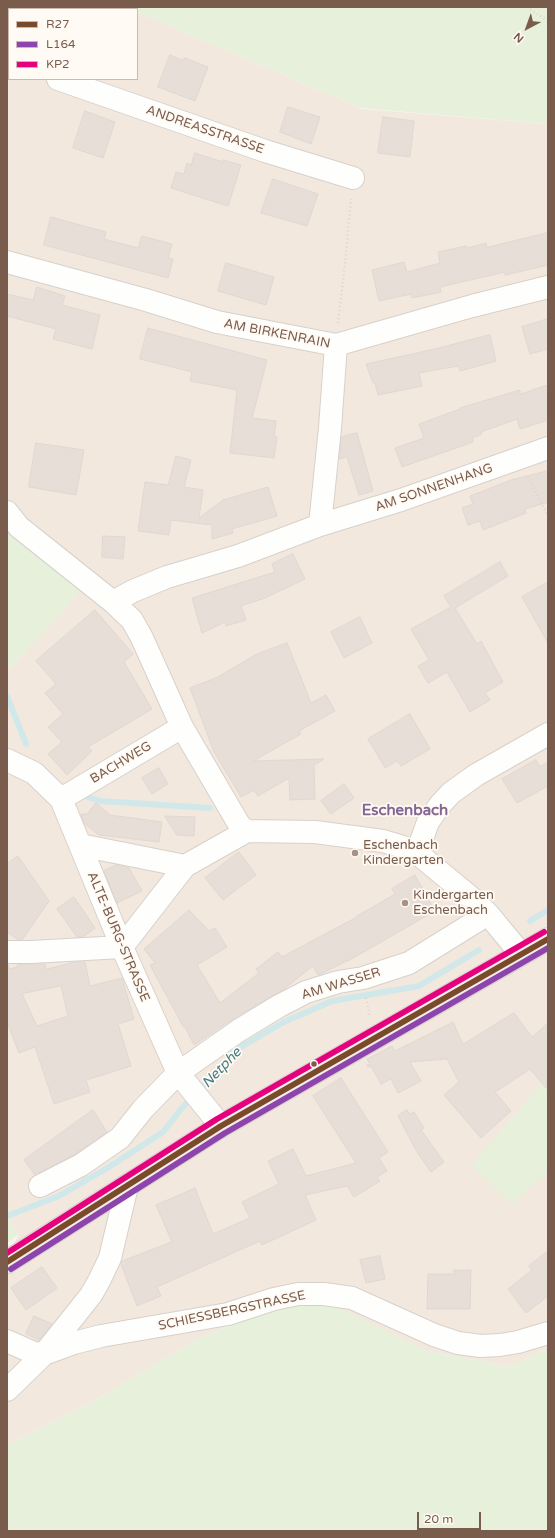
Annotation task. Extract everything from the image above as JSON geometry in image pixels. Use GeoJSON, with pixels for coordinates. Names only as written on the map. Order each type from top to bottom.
{"type":"FeatureCollection","features":[{"type":"Feature","properties":{"kind":"main road"},"geometry":{"type":"LineString","coordinates":[[7,1262],[221,1126],[548,939]]}},
{"type":"Feature","properties":{"kind":"street","name":"ANDREASSTRASSE"},"geometry":{"type":"LineString","coordinates":[[61,80],[265,151],[353,178]]}},
{"type":"Feature","properties":{"kind":"street","name":"AM BIRKENRAIN"},"geometry":{"type":"LineString","coordinates":[[7,262],[146,300],[217,322],[277,335],[336,345],[472,306],[548,287]]}},
{"type":"Feature","properties":{"kind":"street"},"geometry":{"type":"LineString","coordinates":[[320,525],[330,428],[336,345]]}},
{"type":"Feature","properties":{"kind":"street","name":"AM SONNENHANG"},"geometry":{"type":"LineString","coordinates":[[113,602],[133,591],[167,577],[238,556],[320,525],[401,500],[548,448]]}},
{"type":"Feature","properties":{"kind":"street"},"geometry":{"type":"LineString","coordinates":[[7,512],[19,527],[113,602],[132,620],[142,638],[182,727],[232,815],[240,826],[247,831]]}},
{"type":"Feature","properties":{"kind":"street","name":"BACHWEG"},"geometry":{"type":"LineString","coordinates":[[61,799],[182,727]]}},
{"type":"Feature","properties":{"kind":"street"},"geometry":{"type":"LineString","coordinates":[[417,853],[428,822],[439,806],[451,793],[476,775],[548,734]]}},
{"type":"Feature","properties":{"kind":"street","name":"ALTE-BURG-STRASSE"},"geometry":{"type":"LineString","coordinates":[[7,760],[34,773],[61,799],[122,947],[183,1079],[221,1126]]}},
{"type":"Feature","properties":{"kind":"street"},"geometry":{"type":"LineString","coordinates":[[7,952],[122,947],[185,866],[247,831],[315,832],[383,841],[417,853],[475,901],[488,914],[521,954]]}},
{"type":"Feature","properties":{"kind":"street"},"geometry":{"type":"LineString","coordinates":[[80,845],[185,866]]}},
{"type":"Feature","properties":{"kind":"street","name":"AM WASSER"},"geometry":{"type":"LineString","coordinates":[[40,1186],[81,1165],[120,1138],[142,1109],[183,1079],[238,1031],[279,1006],[306,992],[338,982],[363,978],[409,963],[488,914]]}},
{"type":"Feature","properties":{"kind":"street"},"geometry":{"type":"LineString","coordinates":[[7,1390],[44,1354],[91,1295],[110,1258],[127,1186]]}},
{"type":"Feature","properties":{"kind":"street","name":"SCHIESSBERGSTRASSE"},"geometry":{"type":"LineString","coordinates":[[44,1354],[74,1343],[101,1336],[228,1314],[274,1299],[298,1294],[324,1294],[352,1298],[434,1336],[458,1343],[481,1346],[500,1345],[518,1342],[548,1333]]}},
{"type":"Feature","properties":{"kind":"street"},"geometry":{"type":"LineString","coordinates":[[7,1341],[34,1353],[44,1354]]}},
{"type":"Feature","properties":{"kind":"path"},"geometry":{"type":"LineString","coordinates":[[527,7],[548,21]]}},
{"type":"Feature","properties":{"kind":"path"},"geometry":{"type":"LineString","coordinates":[[336,345],[353,178]]}},
{"type":"Feature","properties":{"kind":"path"},"geometry":{"type":"LineString","coordinates":[[519,458],[548,516]]}},
{"type":"Feature","properties":{"kind":"shaded area"},"geometry":{"type":"Polygon","coordinates":[[[7,7],[128,8],[8,8],[8,80],[138,80],[138,12],[363,109],[548,124],[548,1348],[510,1367],[428,1351],[391,1334],[289,1301],[200,1338],[105,1395],[7,1446],[7,1262],[18,1235],[7,1215],[7,667],[10,669],[82,589],[7,520],[7,7]]]}},
{"type":"Feature","properties":{"kind":"green space"},"geometry":{"type":"Polygon","coordinates":[[[126,7],[548,7],[548,124],[361,108],[138,12],[138,8],[126,7]]]}},
{"type":"Feature","properties":{"kind":"green space"},"geometry":{"type":"Polygon","coordinates":[[[7,520],[83,589],[10,669],[7,667],[7,520]]]}},
{"type":"Feature","properties":{"kind":"green space"},"geometry":{"type":"Polygon","coordinates":[[[548,1076],[548,1172],[512,1204],[471,1166],[548,1076]]]}},
{"type":"Feature","properties":{"kind":"green space"},"geometry":{"type":"Polygon","coordinates":[[[7,1215],[18,1235],[7,1243],[7,1215]]]}},
{"type":"Feature","properties":{"kind":"green space"},"geometry":{"type":"Polygon","coordinates":[[[289,1301],[325,1302],[428,1351],[510,1367],[548,1348],[548,1531],[7,1531],[7,1446],[105,1395],[200,1338],[289,1301]]]}},
{"type":"Feature","properties":{"kind":"building"},"geometry":{"type":"Polygon","coordinates":[[[170,55],[182,60],[185,58],[208,67],[195,101],[158,87],[170,55]]]}},
{"type":"Feature","properties":{"kind":"building"},"geometry":{"type":"Polygon","coordinates":[[[288,107],[320,117],[311,144],[280,132],[288,107]]]}},
{"type":"Feature","properties":{"kind":"building"},"geometry":{"type":"Polygon","coordinates":[[[85,111],[115,122],[103,158],[73,148],[85,111]]]}},
{"type":"Feature","properties":{"kind":"building"},"geometry":{"type":"Polygon","coordinates":[[[383,117],[414,121],[410,157],[378,153],[383,117]]]}},
{"type":"Feature","properties":{"kind":"building"},"geometry":{"type":"Polygon","coordinates":[[[195,153],[223,162],[223,160],[241,165],[228,206],[171,188],[176,172],[184,174],[187,163],[191,165],[195,153]]]}},
{"type":"Feature","properties":{"kind":"building"},"geometry":{"type":"Polygon","coordinates":[[[273,179],[318,194],[307,226],[261,213],[273,179]]]}},
{"type":"Feature","properties":{"kind":"building"},"geometry":{"type":"Polygon","coordinates":[[[51,217],[106,232],[104,239],[138,248],[142,236],[172,244],[168,258],[173,259],[168,278],[44,245],[51,217]]]}},
{"type":"Feature","properties":{"kind":"building"},"geometry":{"type":"Polygon","coordinates":[[[548,233],[548,265],[505,275],[505,272],[440,287],[441,292],[412,298],[411,294],[379,301],[372,270],[404,262],[407,272],[440,263],[438,252],[466,246],[467,248],[486,243],[487,247],[548,233]]]}},
{"type":"Feature","properties":{"kind":"building"},"geometry":{"type":"Polygon","coordinates":[[[226,263],[274,277],[266,305],[218,291],[226,263]]]}},
{"type":"Feature","properties":{"kind":"building"},"geometry":{"type":"Polygon","coordinates":[[[37,287],[65,296],[62,305],[100,315],[92,349],[53,339],[56,329],[7,316],[7,294],[33,300],[37,287]]]}},
{"type":"Feature","properties":{"kind":"building"},"geometry":{"type":"Polygon","coordinates":[[[548,319],[548,349],[530,354],[522,327],[548,319]]]}},
{"type":"Feature","properties":{"kind":"building"},"geometry":{"type":"Polygon","coordinates":[[[148,328],[267,360],[252,418],[276,421],[274,437],[277,437],[274,458],[230,453],[237,390],[190,381],[192,372],[140,359],[148,328]]]}},
{"type":"Feature","properties":{"kind":"building"},"geometry":{"type":"Polygon","coordinates":[[[490,335],[496,361],[460,371],[458,366],[419,373],[422,386],[378,395],[375,383],[373,383],[366,364],[435,349],[490,335]]]}},
{"type":"Feature","properties":{"kind":"building"},"geometry":{"type":"Polygon","coordinates":[[[548,385],[548,420],[520,429],[517,419],[481,432],[482,434],[472,438],[473,442],[402,467],[395,448],[424,438],[419,424],[460,408],[520,390],[520,394],[548,385]]]}},
{"type":"Feature","properties":{"kind":"building"},"geometry":{"type":"Polygon","coordinates":[[[357,433],[373,491],[359,495],[347,457],[339,459],[342,437],[357,433]]]}},
{"type":"Feature","properties":{"kind":"building"},"geometry":{"type":"Polygon","coordinates":[[[36,443],[84,450],[76,495],[29,487],[36,443]]]}},
{"type":"Feature","properties":{"kind":"building"},"geometry":{"type":"Polygon","coordinates":[[[176,456],[191,460],[184,487],[203,490],[199,518],[223,500],[268,487],[277,516],[232,529],[233,533],[212,539],[212,525],[171,520],[169,535],[138,531],[145,482],[168,485],[176,456]]]}},
{"type":"Feature","properties":{"kind":"building"},"geometry":{"type":"Polygon","coordinates":[[[548,471],[548,502],[525,509],[526,513],[483,530],[480,521],[468,525],[462,508],[473,504],[470,496],[511,480],[548,471]]]}},
{"type":"Feature","properties":{"kind":"building"},"geometry":{"type":"Polygon","coordinates":[[[103,536],[125,537],[123,559],[102,557],[103,536]]]}},
{"type":"Feature","properties":{"kind":"building"},"geometry":{"type":"Polygon","coordinates":[[[293,554],[305,579],[265,598],[241,606],[246,620],[226,626],[225,622],[202,633],[192,598],[275,572],[272,564],[293,554]]]}},
{"type":"Feature","properties":{"kind":"building"},"geometry":{"type":"Polygon","coordinates":[[[500,562],[508,576],[455,608],[477,644],[481,641],[503,682],[485,693],[490,700],[470,712],[447,672],[428,683],[418,666],[429,660],[411,629],[451,607],[444,596],[500,562]]]}},
{"type":"Feature","properties":{"kind":"building"},"geometry":{"type":"Polygon","coordinates":[[[548,582],[548,643],[522,597],[548,582]]]}},
{"type":"Feature","properties":{"kind":"building"},"geometry":{"type":"Polygon","coordinates":[[[95,610],[133,654],[124,662],[152,709],[88,747],[92,751],[67,775],[48,754],[62,742],[48,727],[63,714],[45,693],[56,684],[36,661],[95,610]]]}},
{"type":"Feature","properties":{"kind":"building"},"geometry":{"type":"Polygon","coordinates":[[[360,617],[372,643],[344,658],[331,632],[360,617]]]}},
{"type":"Feature","properties":{"kind":"building"},"geometry":{"type":"Polygon","coordinates":[[[287,643],[311,703],[326,695],[335,711],[299,731],[301,734],[253,761],[324,759],[314,765],[315,799],[290,800],[289,778],[258,796],[254,790],[241,797],[214,752],[190,688],[218,677],[255,655],[287,643]]]}},
{"type":"Feature","properties":{"kind":"building"},"geometry":{"type":"Polygon","coordinates":[[[410,714],[430,749],[401,766],[397,761],[385,768],[368,739],[410,714]]]}},
{"type":"Feature","properties":{"kind":"building"},"geometry":{"type":"Polygon","coordinates":[[[536,760],[540,767],[548,762],[548,786],[517,803],[502,779],[536,760]]]}},
{"type":"Feature","properties":{"kind":"building"},"geometry":{"type":"Polygon","coordinates":[[[159,768],[168,784],[152,794],[142,778],[159,768]]]}},
{"type":"Feature","properties":{"kind":"building"},"geometry":{"type":"Polygon","coordinates":[[[344,784],[354,798],[331,814],[321,801],[344,784]]]}},
{"type":"Feature","properties":{"kind":"building"},"geometry":{"type":"Polygon","coordinates":[[[96,803],[110,815],[162,822],[159,842],[99,835],[84,823],[81,814],[87,814],[96,803]]]}},
{"type":"Feature","properties":{"kind":"building"},"geometry":{"type":"Polygon","coordinates":[[[165,816],[195,817],[194,836],[177,835],[165,816]]]}},
{"type":"Feature","properties":{"kind":"building"},"geometry":{"type":"Polygon","coordinates":[[[239,852],[256,875],[223,900],[205,878],[239,852]]]}},
{"type":"Feature","properties":{"kind":"building"},"geometry":{"type":"Polygon","coordinates":[[[18,856],[49,901],[22,940],[18,940],[7,932],[7,864],[18,856]]]}},
{"type":"Feature","properties":{"kind":"building"},"geometry":{"type":"Polygon","coordinates":[[[116,865],[129,868],[142,891],[117,903],[104,871],[116,865]]]}},
{"type":"Feature","properties":{"kind":"building"},"geometry":{"type":"Polygon","coordinates":[[[415,875],[435,911],[348,961],[319,975],[313,966],[284,989],[231,1020],[194,1045],[150,965],[155,963],[144,949],[189,910],[209,931],[215,928],[227,947],[197,965],[220,1003],[259,973],[256,969],[278,952],[282,957],[357,917],[395,894],[392,889],[415,875]]]}},
{"type":"Feature","properties":{"kind":"building"},"geometry":{"type":"Polygon","coordinates":[[[74,897],[95,928],[83,937],[77,937],[57,909],[74,897]]]}},
{"type":"Feature","properties":{"kind":"building"},"geometry":{"type":"Polygon","coordinates":[[[75,962],[85,962],[90,986],[122,978],[134,1019],[118,1024],[131,1066],[86,1080],[90,1092],[54,1104],[35,1047],[19,1053],[7,1022],[7,964],[10,969],[17,967],[18,964],[45,964],[46,969],[75,962]],[[61,986],[22,994],[37,1026],[68,1016],[61,986]]]}},
{"type":"Feature","properties":{"kind":"building"},"geometry":{"type":"Polygon","coordinates":[[[514,1013],[532,1037],[548,1023],[548,1090],[530,1069],[495,1092],[511,1111],[481,1138],[444,1095],[459,1082],[447,1059],[410,1062],[421,1081],[398,1093],[391,1079],[381,1084],[371,1066],[368,1067],[367,1065],[370,1064],[367,1059],[392,1046],[395,1051],[453,1022],[463,1044],[514,1013]]]}},
{"type":"Feature","properties":{"kind":"building"},"geometry":{"type":"Polygon","coordinates":[[[341,1078],[388,1152],[379,1158],[387,1171],[377,1177],[380,1181],[354,1197],[347,1186],[305,1195],[316,1220],[262,1245],[260,1241],[157,1287],[161,1296],[137,1306],[121,1264],[122,1261],[172,1242],[156,1205],[195,1188],[213,1234],[250,1218],[242,1202],[279,1184],[268,1161],[293,1149],[306,1176],[356,1163],[313,1096],[341,1078]]]}},
{"type":"Feature","properties":{"kind":"building"},"geometry":{"type":"Polygon","coordinates":[[[93,1110],[107,1132],[75,1154],[35,1175],[24,1160],[93,1110]]]}},
{"type":"Feature","properties":{"kind":"building"},"geometry":{"type":"Polygon","coordinates":[[[407,1110],[410,1114],[414,1112],[424,1128],[421,1130],[444,1162],[431,1172],[417,1152],[398,1116],[407,1110]]]}},
{"type":"Feature","properties":{"kind":"building"},"geometry":{"type":"Polygon","coordinates":[[[548,1251],[548,1296],[526,1313],[508,1289],[532,1270],[529,1266],[548,1251]]]}},
{"type":"Feature","properties":{"kind":"building"},"geometry":{"type":"Polygon","coordinates":[[[380,1256],[385,1279],[366,1283],[360,1260],[380,1256]]]}},
{"type":"Feature","properties":{"kind":"building"},"geometry":{"type":"Polygon","coordinates":[[[42,1267],[57,1288],[26,1310],[11,1288],[42,1267]]]}},
{"type":"Feature","properties":{"kind":"building"},"geometry":{"type":"Polygon","coordinates":[[[454,1270],[471,1270],[470,1309],[427,1309],[428,1274],[454,1274],[454,1270]]]}},
{"type":"Feature","properties":{"kind":"building"},"geometry":{"type":"Polygon","coordinates":[[[34,1316],[52,1324],[39,1340],[26,1334],[34,1316]]]}},
{"type":"Feature","properties":{"kind":"waterway"},"geometry":{"type":"LineString","coordinates":[[7,696],[26,744]]}},
{"type":"Feature","properties":{"kind":"waterway"},"geometry":{"type":"LineString","coordinates":[[84,796],[100,801],[210,808]]}},
{"type":"Feature","properties":{"kind":"waterway","name":"Netphe"},"geometry":{"type":"LineString","coordinates":[[530,921],[548,910]]}},
{"type":"Feature","properties":{"kind":"waterway","name":"Netphe"},"geometry":{"type":"LineString","coordinates":[[7,1216],[59,1196],[109,1167],[163,1132],[181,1109],[239,1048],[284,1022],[332,1001],[419,986],[479,950]]}},
{"type":"Feature","properties":{"kind":"transit line","name":"KP2"},"geometry":{"type":"LineString","coordinates":[[7,1253],[217,1119],[544,932]]}},
{"type":"Feature","properties":{"kind":"transit line","name":"R27"},"geometry":{"type":"LineString","coordinates":[[7,1262],[221,1126],[548,939]]}},
{"type":"Feature","properties":{"kind":"transit line","name":"L164"},"geometry":{"type":"LineString","coordinates":[[11,1269],[225,1133],[548,948]]}},
{"type":"Feature","properties":{"kind":"place","name":"Eschenbach Kindergarten"},"geometry":{"type":"Point","coordinates":[355,853]}},
{"type":"Feature","properties":{"kind":"place","name":"Kindergarten Eschenbach"},"geometry":{"type":"Point","coordinates":[405,903]}},
{"type":"Feature","properties":{"kind":"district","name":"Eschenbach"},"geometry":{"type":"Point","coordinates":[405,811]}}]}
